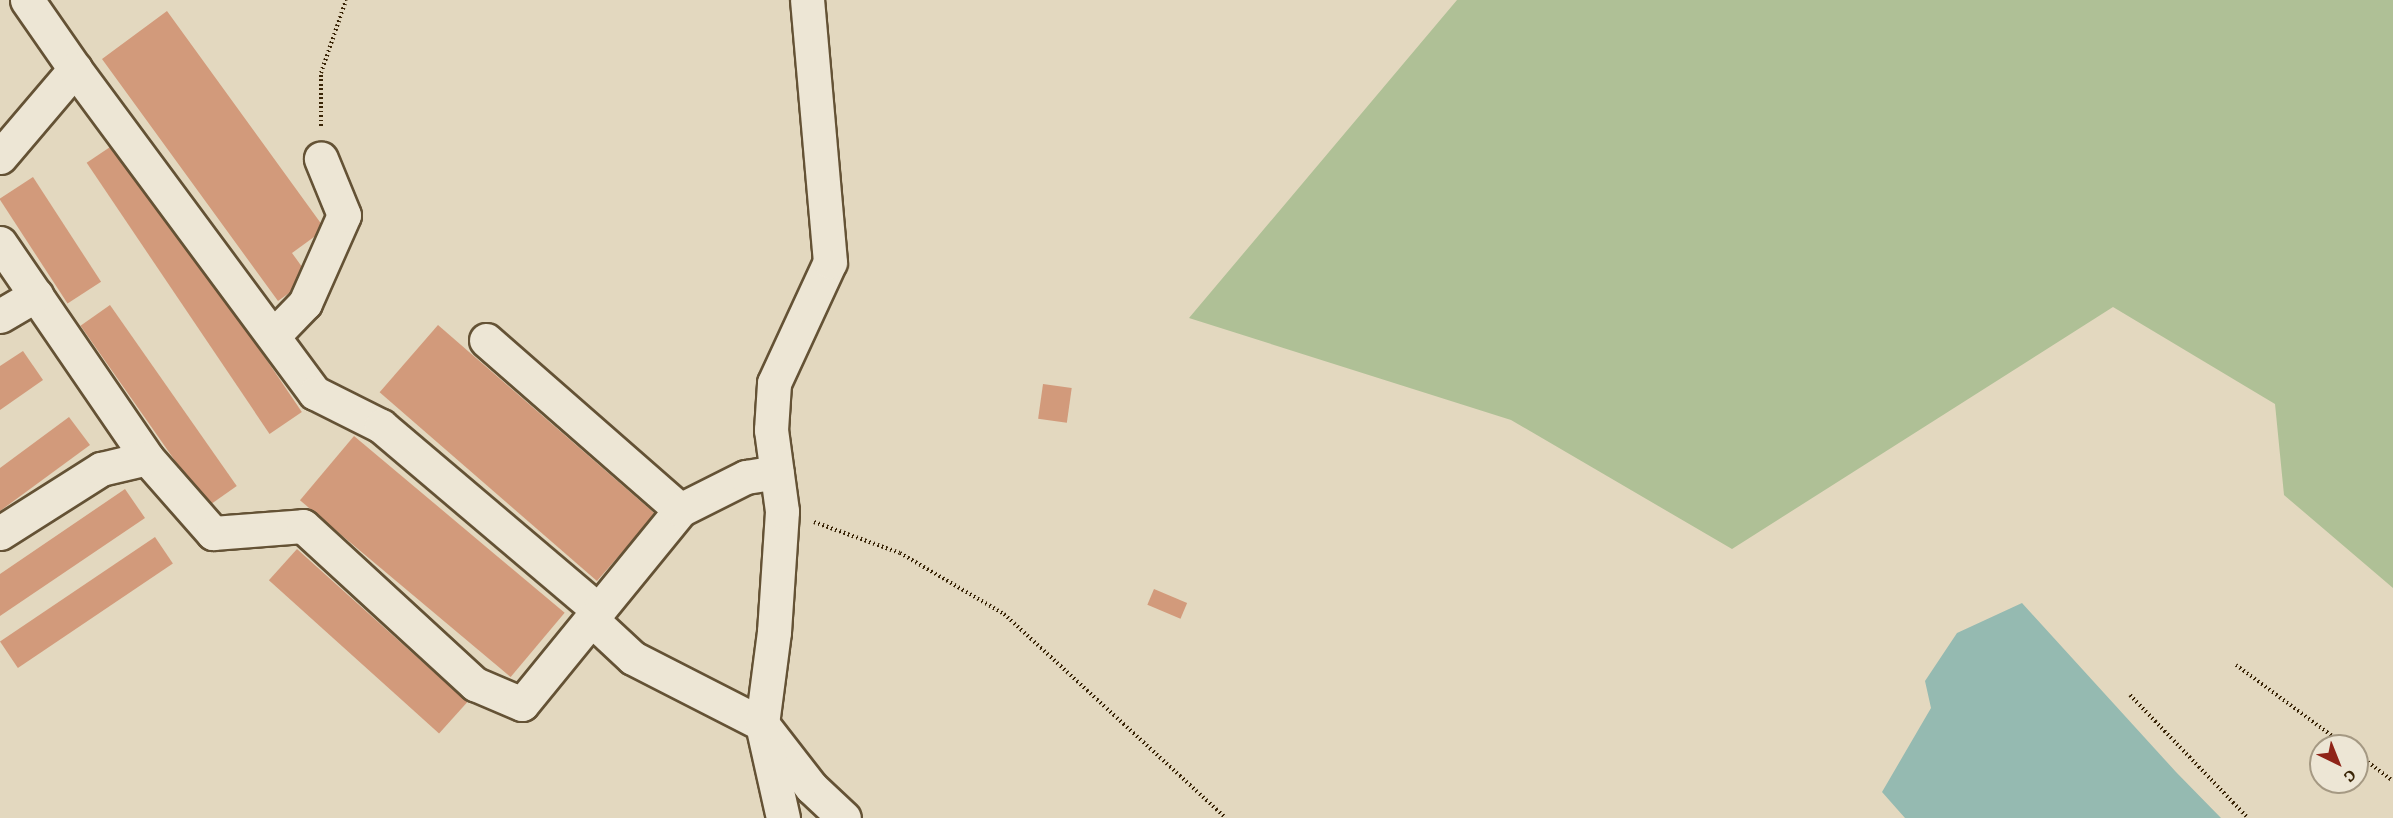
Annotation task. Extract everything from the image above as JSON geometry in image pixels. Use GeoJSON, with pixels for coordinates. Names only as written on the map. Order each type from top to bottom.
{"type":"FeatureCollection","features":[{"type":"Feature","properties":{"kind":"street"},"geometry":{"type":"LineString","coordinates":[[27,0],[75,69],[275,334],[315,393],[381,426],[595,615],[633,658],[762,724],[811,787],[844,818]]}},
{"type":"Feature","properties":{"kind":"street"},"geometry":{"type":"LineString","coordinates":[[783,818],[762,724],[774,632],[782,511],[771,430],[774,383],[830,262],[807,0]]}},
{"type":"Feature","properties":{"kind":"street"},"geometry":{"type":"LineString","coordinates":[[0,157],[75,69]]}},
{"type":"Feature","properties":{"kind":"street"},"geometry":{"type":"LineString","coordinates":[[275,334],[305,303],[344,215],[321,159]]}},
{"type":"Feature","properties":{"kind":"street"},"geometry":{"type":"LineString","coordinates":[[0,243],[147,458],[213,534],[303,526],[475,684],[522,704],[680,510],[746,477],[777,472]]}},
{"type":"Feature","properties":{"kind":"street"},"geometry":{"type":"LineString","coordinates":[[0,316],[36,295]]}},
{"type":"Feature","properties":{"kind":"street"},"geometry":{"type":"LineString","coordinates":[[486,340],[680,510]]}},
{"type":"Feature","properties":{"kind":"street"},"geometry":{"type":"LineString","coordinates":[[0,533],[101,469],[147,458]]}},
{"type":"Feature","properties":{"kind":"path"},"geometry":{"type":"LineString","coordinates":[[321,159],[321,73],[346,0]]}},
{"type":"Feature","properties":{"kind":"path"},"geometry":{"type":"LineString","coordinates":[[782,511],[900,553],[1004,614],[1226,818]]}},
{"type":"Feature","properties":{"kind":"path"},"geometry":{"type":"LineString","coordinates":[[2236,665],[2330,734]]}},
{"type":"Feature","properties":{"kind":"path"},"geometry":{"type":"LineString","coordinates":[[2130,695],[2248,818]]}},
{"type":"Feature","properties":{"kind":"path"},"geometry":{"type":"LineString","coordinates":[[2369,763],[2393,780]]}},
{"type":"Feature","properties":{"kind":"green space"},"geometry":{"type":"Polygon","coordinates":[[[1457,0],[2393,0],[2393,588],[2284,495],[2275,404],[2113,307],[1732,549],[1511,420],[1189,318],[1457,0]]]}},
{"type":"Feature","properties":{"kind":"water"},"geometry":{"type":"Polygon","coordinates":[[[2022,603],[2221,818],[1905,818],[1882,792],[1931,708],[1925,681],[1957,633],[2022,603]]]}},
{"type":"Feature","properties":{"kind":"building"},"geometry":{"type":"Polygon","coordinates":[[[167,11],[325,229],[292,253],[310,278],[278,301],[102,59],[167,11]]]}},
{"type":"Feature","properties":{"kind":"building"},"geometry":{"type":"Polygon","coordinates":[[[119,141],[302,412],[270,434],[87,163],[119,141]]]}},
{"type":"Feature","properties":{"kind":"building"},"geometry":{"type":"Polygon","coordinates":[[[33,177],[101,282],[68,304],[0,200],[33,177]]]}},
{"type":"Feature","properties":{"kind":"building"},"geometry":{"type":"Polygon","coordinates":[[[110,305],[237,486],[207,507],[81,326],[110,305]]]}},
{"type":"Feature","properties":{"kind":"building"},"geometry":{"type":"Polygon","coordinates":[[[438,325],[655,514],[597,581],[380,392],[438,325]]]}},
{"type":"Feature","properties":{"kind":"building"},"geometry":{"type":"Polygon","coordinates":[[[23,351],[43,380],[0,410],[0,366],[23,351]]]}},
{"type":"Feature","properties":{"kind":"building"},"geometry":{"type":"Polygon","coordinates":[[[1043,384],[1072,388],[1067,423],[1038,419],[1043,384]]]}},
{"type":"Feature","properties":{"kind":"building"},"geometry":{"type":"Polygon","coordinates":[[[69,417],[90,445],[0,511],[0,468],[69,417]]]}},
{"type":"Feature","properties":{"kind":"building"},"geometry":{"type":"Polygon","coordinates":[[[354,436],[565,613],[511,677],[300,500],[354,436]]]}},
{"type":"Feature","properties":{"kind":"building"},"geometry":{"type":"Polygon","coordinates":[[[125,489],[145,518],[0,616],[0,574],[125,489]]]}},
{"type":"Feature","properties":{"kind":"building"},"geometry":{"type":"Polygon","coordinates":[[[155,537],[173,564],[18,668],[0,642],[155,537]]]}},
{"type":"Feature","properties":{"kind":"building"},"geometry":{"type":"Polygon","coordinates":[[[297,549],[467,702],[439,733],[269,580],[297,549]]]}},
{"type":"Feature","properties":{"kind":"building"},"geometry":{"type":"Polygon","coordinates":[[[1154,589],[1187,603],[1180,619],[1147,605],[1154,589]]]}}]}
